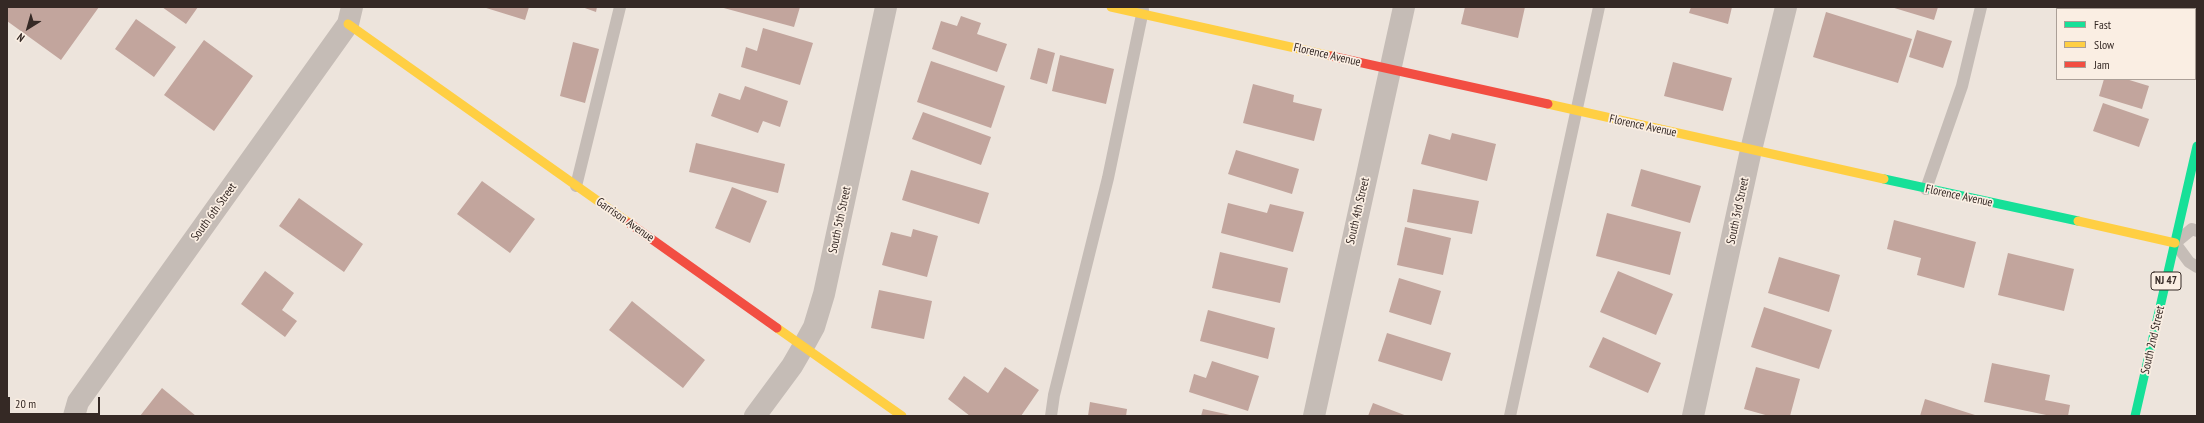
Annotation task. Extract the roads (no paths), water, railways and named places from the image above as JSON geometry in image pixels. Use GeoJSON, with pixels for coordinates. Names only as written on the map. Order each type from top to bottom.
{"type":"FeatureCollection","features":[{"type":"Feature","properties":{"kind":"street","name":"South 5th Street"},"geometry":{"type":"LineString","coordinates":[[755,416],[792,366],[814,327],[824,294],[886,7]]}},
{"type":"Feature","properties":{"kind":"street","name":"Florence Avenue"},"geometry":{"type":"LineString","coordinates":[[1111,7],[1143,11],[1576,112],[2175,243]]}},
{"type":"Feature","properties":{"kind":"street","name":"South 4th Street"},"geometry":{"type":"LineString","coordinates":[[1314,416],[1404,7]]}},
{"type":"Feature","properties":{"kind":"street","name":"South 3rd Street"},"geometry":{"type":"LineString","coordinates":[[1693,416],[1751,150],[1786,7]]}},
{"type":"Feature","properties":{"kind":"street","name":"Garrison Avenue"},"geometry":{"type":"LineString","coordinates":[[350,16],[576,186],[902,416]]}},
{"type":"Feature","properties":{"kind":"street","name":"South 6th Street"},"geometry":{"type":"LineString","coordinates":[[74,416],[78,402],[350,16]]}},
{"type":"Feature","properties":{"kind":"street","name":"South 2nd Street"},"geometry":{"type":"LineString","coordinates":[[2135,416],[2197,146]]}},
{"type":"Feature","properties":{"kind":"lane"},"geometry":{"type":"LineString","coordinates":[[576,186],[620,7]]}},
{"type":"Feature","properties":{"kind":"lane"},"geometry":{"type":"LineString","coordinates":[[1510,416],[1599,7]]}},
{"type":"Feature","properties":{"kind":"lane"},"geometry":{"type":"LineString","coordinates":[[1926,189],[1962,86],[1981,7]]}},
{"type":"Feature","properties":{"kind":"lane"},"geometry":{"type":"LineString","coordinates":[[1051,416],[1054,395],[1108,178],[1143,11]]}},
{"type":"Feature","properties":{"kind":"lane"},"geometry":{"type":"LineString","coordinates":[[2197,231],[2192,229],[2175,243],[2189,262],[2197,267]]}}]}
